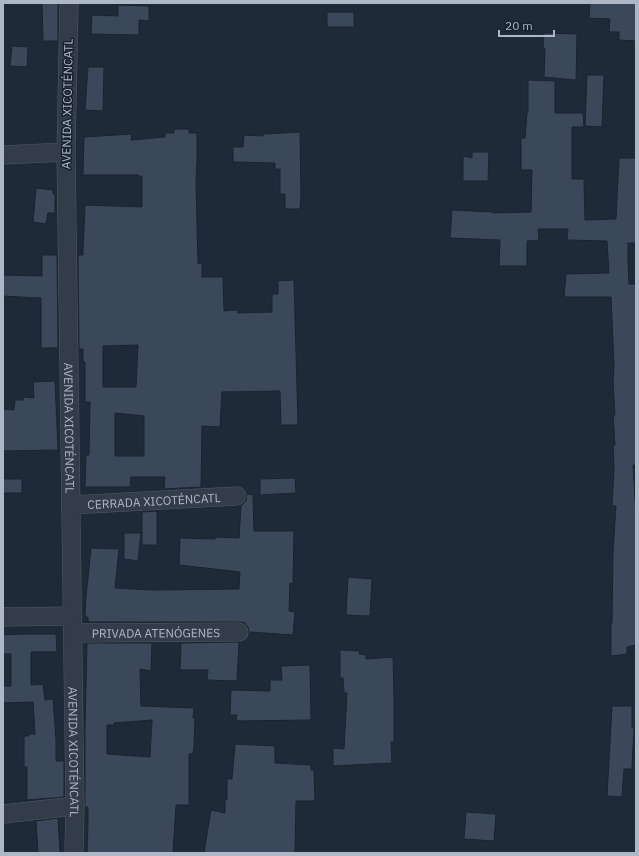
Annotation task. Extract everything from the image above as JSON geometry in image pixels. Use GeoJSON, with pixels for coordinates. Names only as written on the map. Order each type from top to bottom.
{"type":"FeatureCollection","features":[{"type":"Feature","properties":{"kind":"street","name":"AVENIDA XICOTÉNCATL"},"geometry":{"type":"LineString","coordinates":[[68,3],[66,152],[73,625],[75,806],[74,853]]}},
{"type":"Feature","properties":{"kind":"street"},"geometry":{"type":"LineString","coordinates":[[3,155],[66,152]]}},
{"type":"Feature","properties":{"kind":"street","name":"CERRADA XICOTÉNCATL"},"geometry":{"type":"LineString","coordinates":[[71,505],[237,496]]}},
{"type":"Feature","properties":{"kind":"street","name":"PRIVADA ATENÓGENES"},"geometry":{"type":"LineString","coordinates":[[3,617],[73,625],[239,632]]}},
{"type":"Feature","properties":{"kind":"street"},"geometry":{"type":"LineString","coordinates":[[3,814],[75,806]]}},
{"type":"Feature","properties":{"kind":"building"},"geometry":{"type":"Polygon","coordinates":[[[42,3],[58,3],[58,41],[43,41],[42,3]]]}},
{"type":"Feature","properties":{"kind":"building"},"geometry":{"type":"Polygon","coordinates":[[[590,3],[636,3],[636,41],[619,40],[619,32],[609,32],[610,19],[589,18],[590,3]]]}},
{"type":"Feature","properties":{"kind":"building"},"geometry":{"type":"Polygon","coordinates":[[[118,5],[149,6],[149,21],[139,20],[139,35],[91,34],[92,15],[118,16],[118,5]]]}},
{"type":"Feature","properties":{"kind":"building"},"geometry":{"type":"Polygon","coordinates":[[[327,12],[354,12],[354,27],[327,27],[327,12]]]}},
{"type":"Feature","properties":{"kind":"building"},"geometry":{"type":"Polygon","coordinates":[[[544,33],[577,34],[576,80],[544,77],[544,33]]]}},
{"type":"Feature","properties":{"kind":"building"},"geometry":{"type":"Polygon","coordinates":[[[12,46],[28,47],[27,67],[10,66],[12,46]]]}},
{"type":"Feature","properties":{"kind":"building"},"geometry":{"type":"Polygon","coordinates":[[[88,67],[104,67],[103,111],[85,110],[88,67]]]}},
{"type":"Feature","properties":{"kind":"building"},"geometry":{"type":"Polygon","coordinates":[[[587,75],[604,75],[602,127],[585,126],[587,75]]]}},
{"type":"Feature","properties":{"kind":"building"},"geometry":{"type":"Polygon","coordinates":[[[528,80],[555,81],[555,113],[583,113],[584,127],[572,127],[572,179],[584,179],[585,220],[616,219],[619,158],[636,158],[636,243],[628,243],[628,263],[629,284],[636,284],[636,465],[633,465],[636,515],[636,645],[627,647],[627,654],[611,656],[613,551],[616,506],[612,506],[614,469],[613,445],[615,445],[613,415],[615,415],[611,297],[564,297],[566,274],[609,273],[607,241],[567,240],[568,229],[538,229],[539,240],[527,241],[527,266],[499,266],[500,240],[450,238],[452,210],[493,213],[531,212],[532,170],[521,170],[521,138],[525,138],[528,113],[528,80]]]}},
{"type":"Feature","properties":{"kind":"building"},"geometry":{"type":"Polygon","coordinates":[[[174,129],[189,129],[189,133],[197,133],[196,180],[198,264],[202,263],[202,277],[223,277],[224,311],[237,310],[238,313],[272,312],[272,294],[278,294],[278,281],[294,280],[298,425],[281,425],[280,391],[222,392],[220,427],[202,426],[201,487],[164,489],[165,477],[131,477],[130,487],[85,487],[86,455],[89,455],[90,402],[85,402],[85,362],[83,362],[83,349],[79,349],[78,255],[83,255],[85,205],[142,207],[142,176],[83,175],[84,137],[132,134],[131,140],[165,137],[165,133],[174,133],[174,129]],[[138,345],[103,346],[103,387],[136,387],[138,345]],[[115,413],[115,456],[144,456],[144,416],[115,413]]]}},
{"type":"Feature","properties":{"kind":"building"},"geometry":{"type":"Polygon","coordinates":[[[300,132],[300,209],[285,209],[285,194],[280,194],[280,169],[275,169],[275,163],[233,162],[233,147],[243,147],[244,135],[263,136],[263,134],[300,132]]]}},
{"type":"Feature","properties":{"kind":"building"},"geometry":{"type":"Polygon","coordinates":[[[472,152],[489,152],[488,181],[463,181],[463,156],[472,158],[472,152]]]}},
{"type":"Feature","properties":{"kind":"building"},"geometry":{"type":"Polygon","coordinates":[[[36,188],[53,190],[53,194],[55,194],[55,213],[48,213],[46,224],[33,222],[36,188]]]}},
{"type":"Feature","properties":{"kind":"building"},"geometry":{"type":"Polygon","coordinates":[[[42,255],[57,255],[58,348],[41,348],[41,298],[3,296],[3,275],[42,276],[42,255]]]}},
{"type":"Feature","properties":{"kind":"building"},"geometry":{"type":"Polygon","coordinates":[[[55,381],[58,450],[3,451],[3,409],[14,410],[15,400],[23,400],[23,397],[34,398],[33,382],[55,381]]]}},
{"type":"Feature","properties":{"kind":"building"},"geometry":{"type":"Polygon","coordinates":[[[295,478],[296,493],[260,495],[260,479],[295,478]]]}},
{"type":"Feature","properties":{"kind":"building"},"geometry":{"type":"Polygon","coordinates":[[[3,479],[22,479],[22,493],[3,493],[3,479]]]}},
{"type":"Feature","properties":{"kind":"building"},"geometry":{"type":"Polygon","coordinates":[[[247,494],[253,495],[254,531],[294,531],[293,584],[290,583],[289,611],[295,612],[293,635],[249,632],[245,623],[239,622],[88,622],[88,617],[85,617],[91,548],[119,549],[115,588],[154,590],[239,589],[240,572],[179,565],[180,538],[239,538],[241,506],[246,501],[247,494]]]}},
{"type":"Feature","properties":{"kind":"building"},"geometry":{"type":"Polygon","coordinates":[[[157,511],[157,545],[142,545],[142,512],[157,511]]]}},
{"type":"Feature","properties":{"kind":"building"},"geometry":{"type":"Polygon","coordinates":[[[124,533],[141,533],[138,561],[124,559],[124,533]]]}},
{"type":"Feature","properties":{"kind":"building"},"geometry":{"type":"Polygon","coordinates":[[[348,577],[372,579],[370,616],[346,615],[348,577]]]}},
{"type":"Feature","properties":{"kind":"building"},"geometry":{"type":"Polygon","coordinates":[[[56,634],[57,652],[31,652],[31,685],[43,684],[45,700],[53,699],[56,761],[64,761],[64,797],[27,800],[27,767],[24,767],[24,736],[35,734],[33,702],[3,703],[3,686],[11,686],[11,654],[3,654],[3,635],[56,634]]]}},
{"type":"Feature","properties":{"kind":"building"},"geometry":{"type":"Polygon","coordinates":[[[239,642],[237,681],[207,680],[208,670],[180,670],[181,643],[239,642]]]}},
{"type":"Feature","properties":{"kind":"building"},"geometry":{"type":"Polygon","coordinates":[[[87,643],[152,643],[151,671],[140,669],[141,706],[194,708],[193,718],[195,718],[193,754],[189,754],[189,805],[176,805],[173,853],[87,853],[88,807],[85,807],[87,643]],[[152,720],[114,723],[114,725],[107,725],[107,754],[150,757],[152,720]]]}},
{"type":"Feature","properties":{"kind":"building"},"geometry":{"type":"Polygon","coordinates":[[[340,650],[360,651],[359,654],[366,655],[366,659],[393,657],[394,742],[391,742],[392,763],[333,766],[333,748],[344,749],[347,693],[344,693],[343,678],[340,678],[340,650]]]}},
{"type":"Feature","properties":{"kind":"building"},"geometry":{"type":"Polygon","coordinates":[[[310,665],[311,720],[236,721],[237,715],[230,715],[231,690],[270,691],[270,680],[282,680],[281,666],[310,665]]]}},
{"type":"Feature","properties":{"kind":"building"},"geometry":{"type":"Polygon","coordinates":[[[612,706],[632,706],[632,727],[634,727],[632,769],[624,769],[622,797],[607,796],[612,706]]]}},
{"type":"Feature","properties":{"kind":"building"},"geometry":{"type":"Polygon","coordinates":[[[235,744],[275,746],[275,763],[311,765],[311,770],[314,770],[315,801],[296,801],[295,853],[204,853],[211,810],[225,813],[225,800],[227,800],[227,779],[232,779],[235,744]]]}},
{"type":"Feature","properties":{"kind":"building"},"geometry":{"type":"Polygon","coordinates":[[[466,812],[496,814],[494,841],[464,839],[466,812]]]}},
{"type":"Feature","properties":{"kind":"building"},"geometry":{"type":"Polygon","coordinates":[[[58,818],[60,853],[38,853],[36,821],[58,818]]]}}]}
